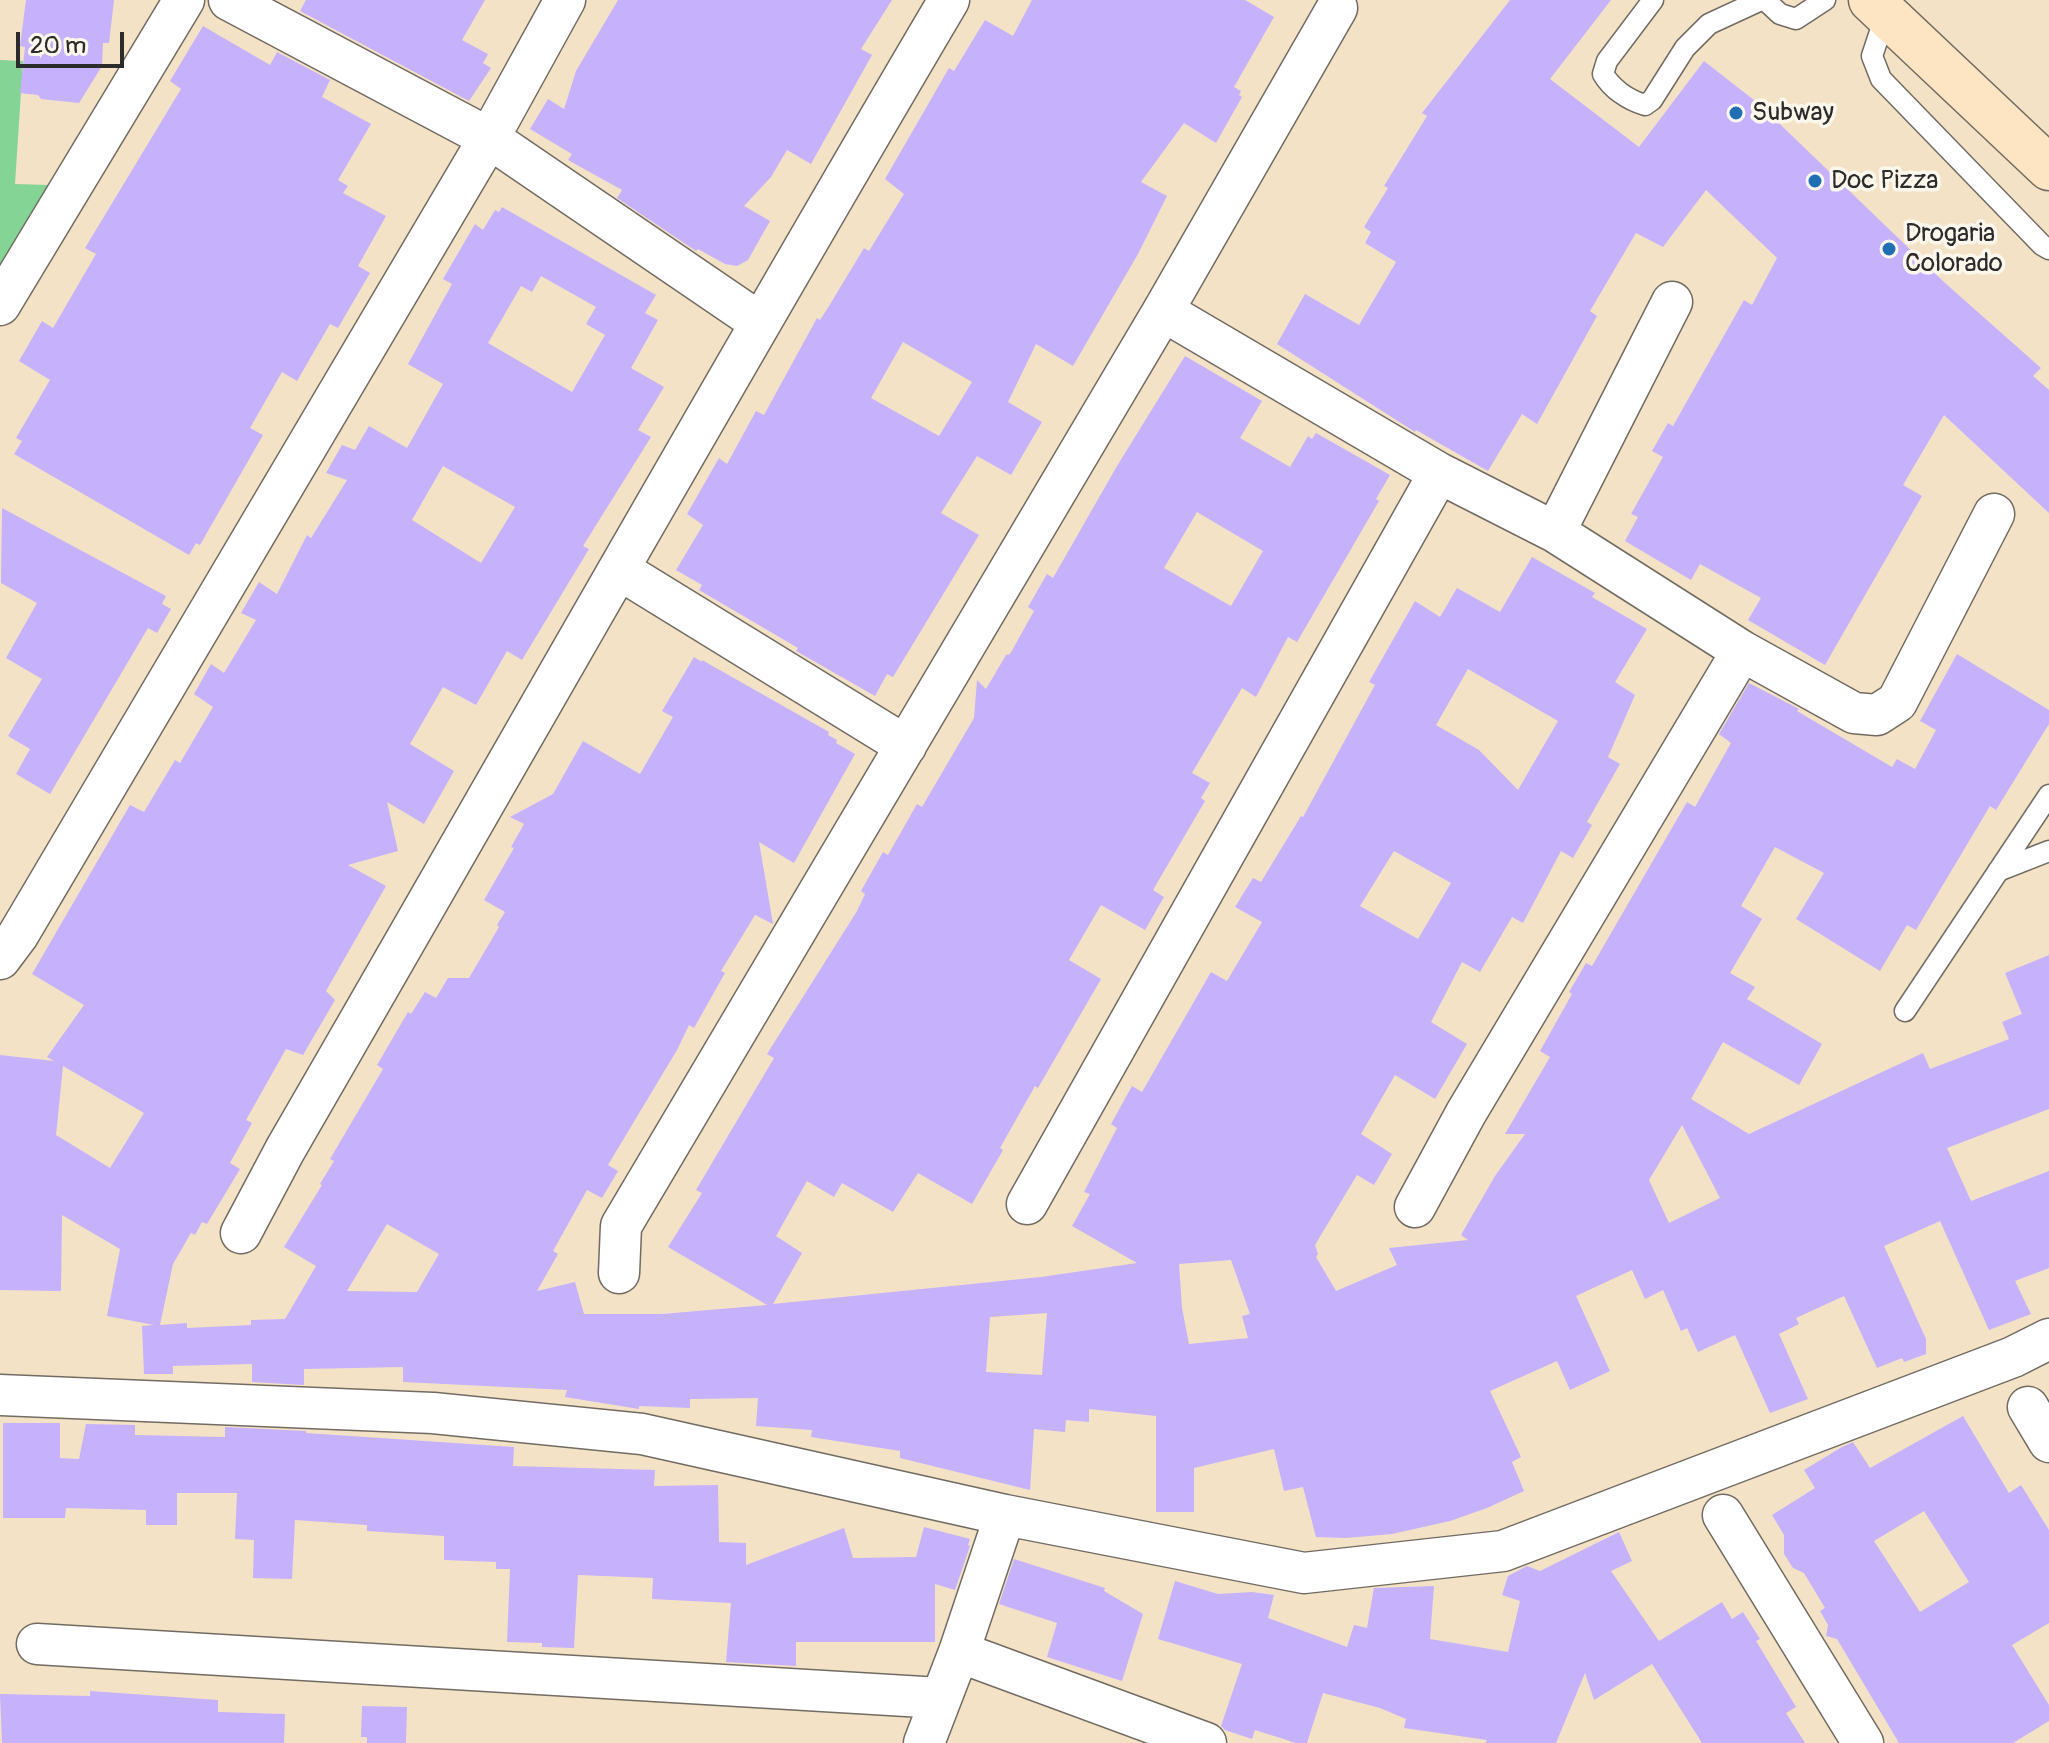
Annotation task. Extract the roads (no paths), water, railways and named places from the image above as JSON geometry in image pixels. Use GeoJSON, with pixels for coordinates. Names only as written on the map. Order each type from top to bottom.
{"type":"FeatureCollection","features":[{"type":"Feature","properties":{"kind":"street"},"geometry":{"type":"LineString","coordinates":[[0,305],[184,0]]}},
{"type":"Feature","properties":{"kind":"street"},"geometry":{"type":"LineString","coordinates":[[229,0],[489,138],[759,322]]}},
{"type":"Feature","properties":{"kind":"street"},"geometry":{"type":"LineString","coordinates":[[0,959],[26,922],[489,138],[565,0]]}},
{"type":"Feature","properties":{"kind":"street"},"geometry":{"type":"LineString","coordinates":[[241,1233],[285,1150],[620,570],[759,322],[949,0]]}},
{"type":"Feature","properties":{"kind":"street"},"geometry":{"type":"LineString","coordinates":[[1878,7],[2049,168]]}},
{"type":"Feature","properties":{"kind":"street"},"geometry":{"type":"LineString","coordinates":[[619,1273],[621,1226],[1163,311],[1337,8]]}},
{"type":"Feature","properties":{"kind":"street"},"geometry":{"type":"LineString","coordinates":[[1555,532],[1672,302]]}},
{"type":"Feature","properties":{"kind":"street"},"geometry":{"type":"LineString","coordinates":[[1163,311],[1439,473],[1555,532],[1742,651],[1854,713],[1877,715],[1897,702],[1994,514]]}},
{"type":"Feature","properties":{"kind":"street"},"geometry":{"type":"LineString","coordinates":[[1027,1204],[1439,473]]}},
{"type":"Feature","properties":{"kind":"street"},"geometry":{"type":"LineString","coordinates":[[620,570],[906,746]]}},
{"type":"Feature","properties":{"kind":"street"},"geometry":{"type":"LineString","coordinates":[[1415,1207],[1466,1113],[1742,651]]}},
{"type":"Feature","properties":{"kind":"street"},"geometry":{"type":"LineString","coordinates":[[0,1395],[433,1413],[642,1434],[1005,1515],[1304,1573],[1503,1551],[2013,1357],[2049,1339]]}},
{"type":"Feature","properties":{"kind":"street"},"geometry":{"type":"LineString","coordinates":[[2028,1407],[2049,1442]]}},
{"type":"Feature","properties":{"kind":"street"},"geometry":{"type":"LineString","coordinates":[[924,1743],[959,1652],[1005,1515]]}},
{"type":"Feature","properties":{"kind":"street"},"geometry":{"type":"LineString","coordinates":[[1723,1515],[1863,1743]]}},
{"type":"Feature","properties":{"kind":"street"},"geometry":{"type":"LineString","coordinates":[[37,1644],[940,1698]]}},
{"type":"Feature","properties":{"kind":"street"},"geometry":{"type":"LineString","coordinates":[[959,1652],[1206,1743]]}},
{"type":"Feature","properties":{"kind":"lane"},"geometry":{"type":"LineString","coordinates":[[1653,0],[1607,61],[1603,74],[1610,86],[1645,105],[1652,100],[1685,48],[1709,24],[1763,0],[1780,14],[1796,19],[1825,0]]}},
{"type":"Feature","properties":{"kind":"lane"},"geometry":{"type":"LineString","coordinates":[[1878,7],[1872,56],[1881,79],[2049,249]]}},
{"type":"Feature","properties":{"kind":"lane"},"geometry":{"type":"LineString","coordinates":[[1905,1011],[2049,795]]}},
{"type":"Feature","properties":{"kind":"lane"},"geometry":{"type":"LineString","coordinates":[[1998,871],[2049,851]]}},
{"type":"Feature","properties":{"kind":"place","name":"Subway"},"geometry":{"type":"Point","coordinates":[1736,113]}},
{"type":"Feature","properties":{"kind":"place","name":"Doc Pizza"},"geometry":{"type":"Point","coordinates":[1815,181]}},
{"type":"Feature","properties":{"kind":"place","name":"Drogaria Colorado"},"geometry":{"type":"Point","coordinates":[1889,249]}}]}
